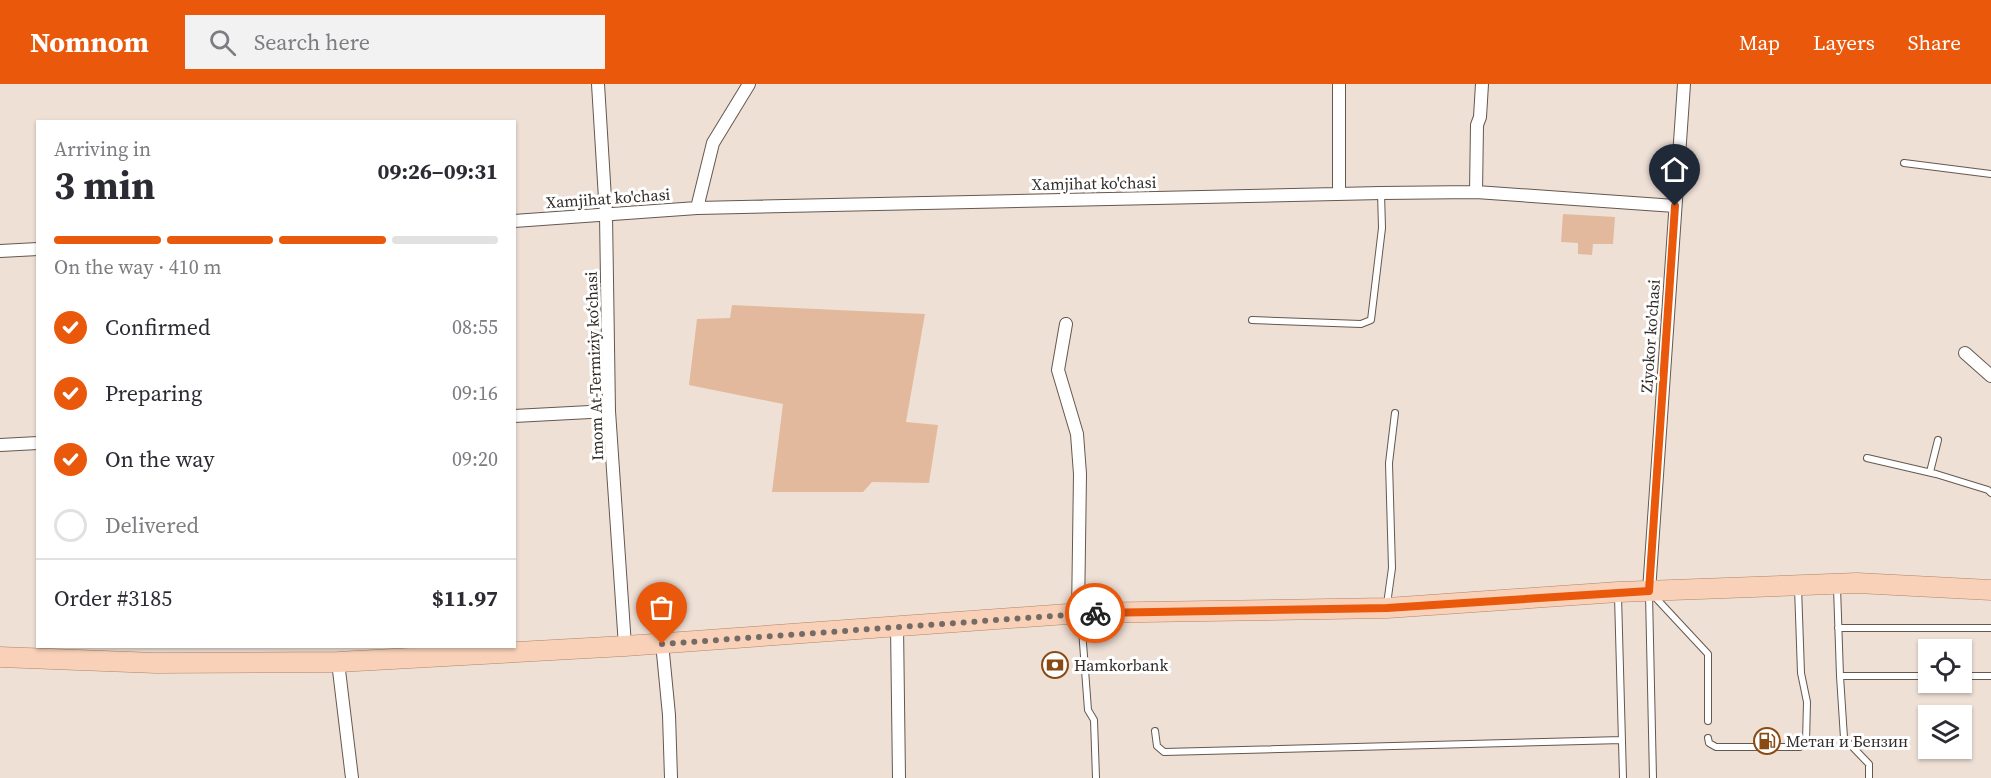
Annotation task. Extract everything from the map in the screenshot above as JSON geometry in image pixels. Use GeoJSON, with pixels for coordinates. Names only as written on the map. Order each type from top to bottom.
{"type":"FeatureCollection","features":[{"type":"Feature","properties":{"kind":"main road"},"geometry":{"type":"LineString","coordinates":[[0,657],[156,663],[350,659],[662,644],[1080,614],[1387,608],[1618,592],[1797,585],[1836,584],[1991,590]]}},
{"type":"Feature","properties":{"kind":"street","name":"Imom At-Termiziy koʻchasi"},"geometry":{"type":"LineString","coordinates":[[598,84],[606,215],[609,411],[625,646]]}},
{"type":"Feature","properties":{"kind":"street"},"geometry":{"type":"LineString","coordinates":[[697,208],[713,143],[749,84]]}},
{"type":"Feature","properties":{"kind":"street"},"geometry":{"type":"LineString","coordinates":[[1338,84],[1340,194]]}},
{"type":"Feature","properties":{"kind":"street"},"geometry":{"type":"LineString","coordinates":[[1476,192],[1477,125],[1480,117],[1482,84]]}},
{"type":"Feature","properties":{"kind":"street","name":"Ziyokor ko'chasi"},"geometry":{"type":"LineString","coordinates":[[1649,591],[1684,84]]}},
{"type":"Feature","properties":{"kind":"street","name":"Xamjihat ko'chasi"},"geometry":{"type":"LineString","coordinates":[[516,221],[697,208],[1381,193],[1476,192],[1675,206]]}},
{"type":"Feature","properties":{"kind":"street"},"geometry":{"type":"LineString","coordinates":[[0,251],[36,249]]}},
{"type":"Feature","properties":{"kind":"street"},"geometry":{"type":"LineString","coordinates":[[1066,324],[1058,370],[1077,434],[1080,474],[1080,614]]}},
{"type":"Feature","properties":{"kind":"street"},"geometry":{"type":"LineString","coordinates":[[1965,353],[1991,376]]}},
{"type":"Feature","properties":{"kind":"street"},"geometry":{"type":"LineString","coordinates":[[516,416],[609,411]]}},
{"type":"Feature","properties":{"kind":"street"},"geometry":{"type":"LineString","coordinates":[[0,445],[36,443]]}},
{"type":"Feature","properties":{"kind":"street"},"geometry":{"type":"LineString","coordinates":[[897,626],[899,778]]}},
{"type":"Feature","properties":{"kind":"street"},"geometry":{"type":"LineString","coordinates":[[662,644],[669,715],[671,778]]}},
{"type":"Feature","properties":{"kind":"street"},"geometry":{"type":"LineString","coordinates":[[350,659],[352,778]]}},
{"type":"Feature","properties":{"kind":"lane"},"geometry":{"type":"LineString","coordinates":[[1904,163],[1991,174]]}},
{"type":"Feature","properties":{"kind":"lane"},"geometry":{"type":"LineString","coordinates":[[1252,320],[1361,324],[1371,320],[1382,228],[1381,193]]}},
{"type":"Feature","properties":{"kind":"lane"},"geometry":{"type":"LineString","coordinates":[[1387,608],[1392,568],[1389,463],[1395,413]]}},
{"type":"Feature","properties":{"kind":"lane"},"geometry":{"type":"LineString","coordinates":[[1930,472],[1938,440]]}},
{"type":"Feature","properties":{"kind":"lane"},"geometry":{"type":"LineString","coordinates":[[1867,458],[1930,472],[1988,490],[1991,494]]}},
{"type":"Feature","properties":{"kind":"lane"},"geometry":{"type":"LineString","coordinates":[[1836,584],[1844,738],[1869,764],[1869,778]]}},
{"type":"Feature","properties":{"kind":"lane"},"geometry":{"type":"LineString","coordinates":[[1708,738],[1709,743],[1716,747],[1800,747],[1806,742],[1807,702],[1801,673],[1797,585]]}},
{"type":"Feature","properties":{"kind":"lane"},"geometry":{"type":"LineString","coordinates":[[1649,591],[1708,654],[1708,721]]}},
{"type":"Feature","properties":{"kind":"lane"},"geometry":{"type":"LineString","coordinates":[[1649,591],[1653,778]]}},
{"type":"Feature","properties":{"kind":"lane"},"geometry":{"type":"LineString","coordinates":[[1618,592],[1623,778]]}},
{"type":"Feature","properties":{"kind":"lane"},"geometry":{"type":"LineString","coordinates":[[1080,614],[1088,710],[1094,720],[1096,778]]}},
{"type":"Feature","properties":{"kind":"lane"},"geometry":{"type":"LineString","coordinates":[[1838,628],[1991,628]]}},
{"type":"Feature","properties":{"kind":"lane"},"geometry":{"type":"LineString","coordinates":[[1840,676],[1918,676]]}},
{"type":"Feature","properties":{"kind":"lane"},"geometry":{"type":"LineString","coordinates":[[1972,676],[1991,676]]}},
{"type":"Feature","properties":{"kind":"lane"},"geometry":{"type":"LineString","coordinates":[[1155,732],[1157,746],[1164,752],[1622,740]]}},
{"type":"Feature","properties":{"kind":"shaded area"},"geometry":{"type":"Polygon","coordinates":[[[1563,214],[1615,217],[1613,244],[1593,244],[1592,255],[1578,254],[1578,243],[1561,242],[1563,214]]]}},
{"type":"Feature","properties":{"kind":"shaded area"},"geometry":{"type":"Polygon","coordinates":[[[732,305],[925,314],[906,422],[938,425],[929,483],[872,482],[863,492],[772,492],[783,404],[689,385],[697,319],[730,318],[732,305]]]}},
{"type":"Feature","properties":{"kind":"way so far"},"geometry":{"type":"LineString","coordinates":[[662,644],[1095,613]]}},
{"type":"Feature","properties":{"kind":"place","name":"Hamkorbank"},"geometry":{"type":"Point","coordinates":[1055,665]}},
{"type":"Feature","properties":{"kind":"place","name":"Метан и Бензин"},"geometry":{"type":"Point","coordinates":[1767,741]}},
{"type":"Feature","properties":{"kind":"route"},"geometry":{"type":"LineString","coordinates":[[1095,613],[1387,608],[1649,591],[1675,206]]}}]}
